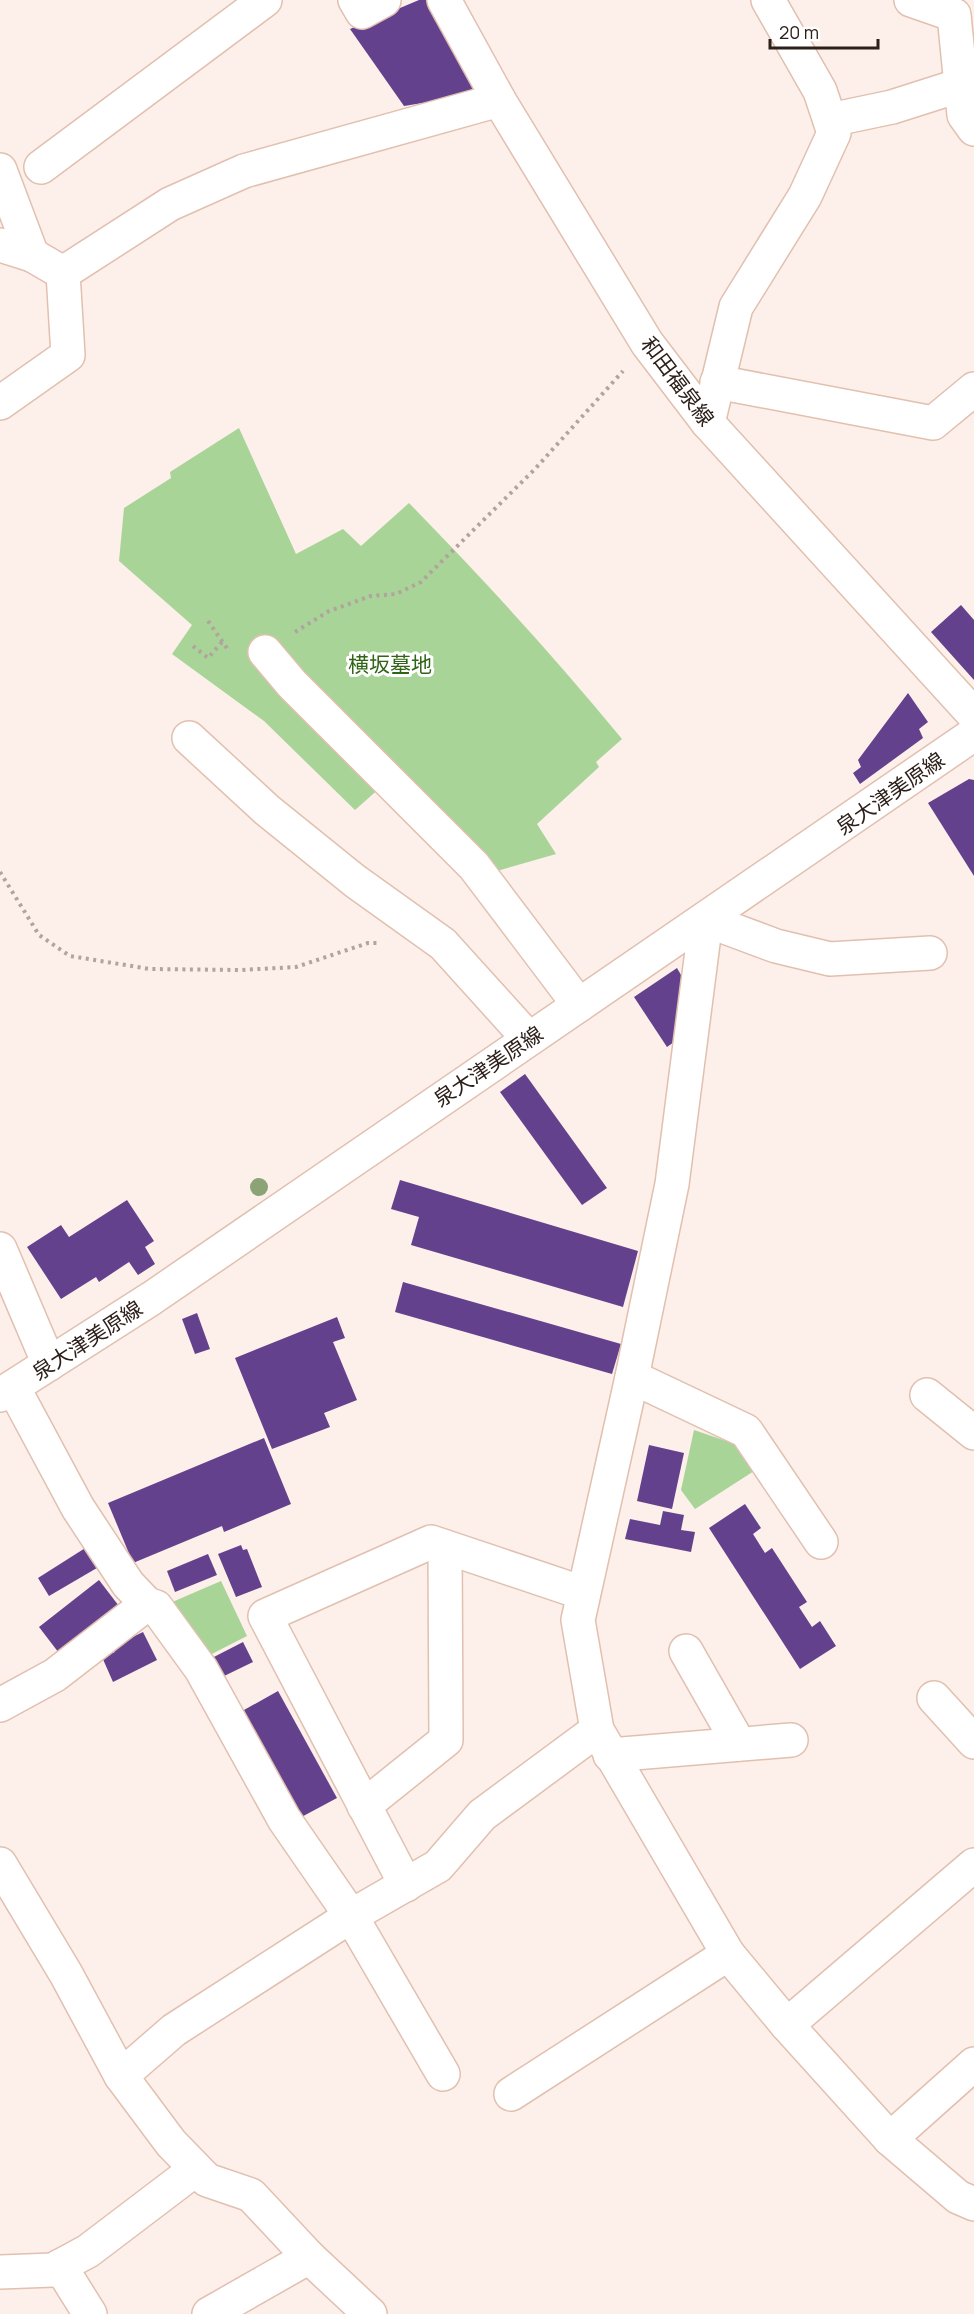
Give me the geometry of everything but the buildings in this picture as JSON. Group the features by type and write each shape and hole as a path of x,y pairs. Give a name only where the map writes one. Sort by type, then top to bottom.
{"street":[{"path":"41,167 265,0"},
{"path":"355,0 362,12 384,0"},
{"path":"708,423 735,307 805,196 834,134 820,91 768,0"},
{"path":"911,0 954,15 967,79 964,115 974,129"},
{"name":"和田福泉線","path":"451,2 499,100 647,343 708,423 974,715"},
{"path":"830,120 892,107 967,79"},
{"path":"63,273 170,204 244,171 499,100"},
{"path":"0,170 32,255"},
{"path":"0,245 32,255 63,273"},
{"path":"0,403 68,355 63,273"},
{"path":"717,382 933,423 974,389"},
{"path":"265,652 292,684 474,866 579,1005"},
{"name":"泉大津美原線","path":"6,1391 152,1298 974,734"},
{"path":"189,738 267,810 355,880 443,944 528,1038"},
{"path":"930,953 830,959 776,946 706,920 672,1184 578,1620 603,1742 728,1954 787,2025 890,2139 958,2197 974,2204"},
{"path":"0,1249 49,1364"},
{"path":"632,1377 746,1431 820,1542"},
{"path":"6,1391 128,1584 147,1604 156,1607 201,1668 284,1819 351,1916 443,2074"},
{"path":"927,1395 974,1433"},
{"path":"406,1885 265,1616 432,1542 583,1593"},
{"path":"364,1806 446,1740 445,1547"},
{"path":"0,1705 55,1675 147,1604"},
{"path":"686,1651 739,1744"},
{"path":"934,1698 974,1742"},
{"path":"121,2076 174,2030 351,1916 438,1866 482,1815 603,1742 739,1744 791,1740"},
{"path":"0,1864 66,1974 121,2076 171,2143 207,2180 251,2195 309,2257 370,2314"},
{"path":"787,2025 974,1865"},
{"path":"512,2094 728,1954"},
{"path":"890,2139 974,2064"},
{"path":"0,2272 52,2270 88,2252 196,2169"},
{"path":"209,2314 309,2257"},
{"path":"60,2266 90,2314"}],"path":[{"path":"265,652 329,611 371,596 396,594 421,582 535,469 647,343"},
{"path":"193,646 208,658 222,642"},
{"path":"0,872 39,935 70,956 150,969 241,970 296,967 368,943 389,943"}],"green space":[{"name":"横坂墓地","path":"239,428 296,554 343,529 361,546 409,503 518,619 622,739 596,762 599,767 537,824 556,854 490,873 483,884 472,892 464,882 468,868 382,786 355,810 264,721 172,654 192,625 119,561 124,508 171,478 170,472"},
{"path":"694,1430 735,1444 754,1471 695,1509 681,1490"},
{"path":"221,1581 247,1636 202,1659 163,1606"}]}
